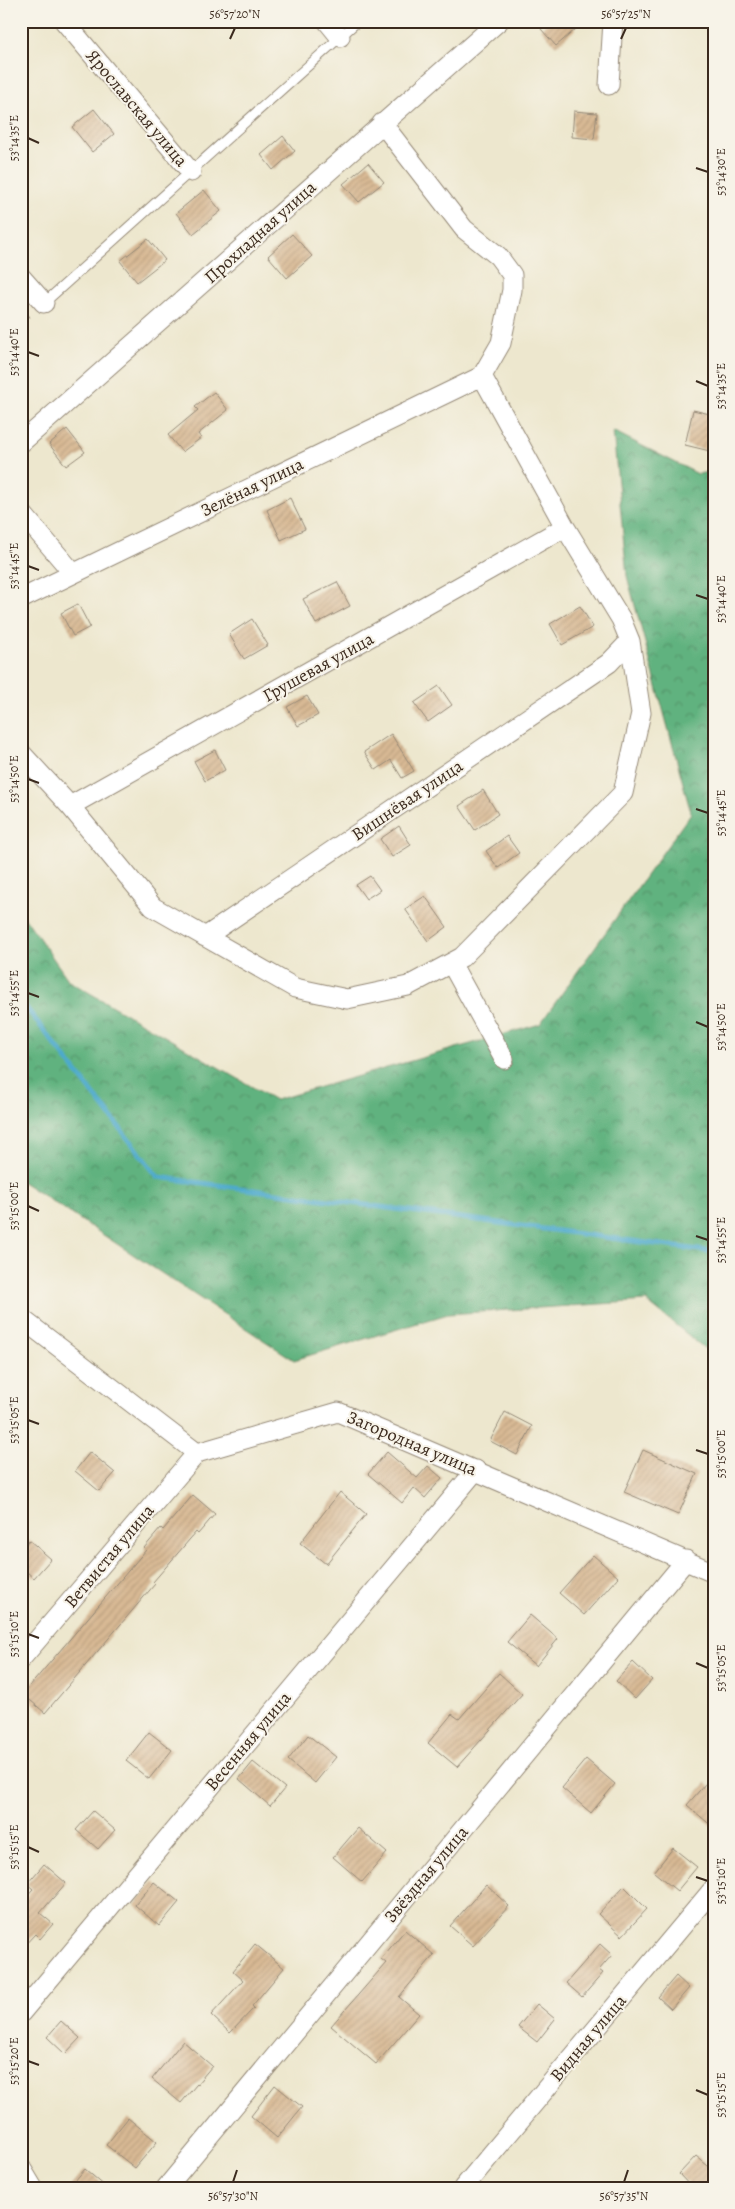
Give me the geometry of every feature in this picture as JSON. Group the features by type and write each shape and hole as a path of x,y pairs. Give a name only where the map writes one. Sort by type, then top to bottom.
{"street":[{"name":"Ярославская улица","path":"64,21 191,172"},
{"path":"327,21 340,37"},
{"name":"Прохладная улица","path":"21,443 499,21"},
{"path":"609,85 614,21"},
{"path":"21,753 70,806 153,907 295,988 347,999 408,986 462,957 623,793 641,713 630,641 621,619 565,528 482,376 501,343 512,290 512,275 498,256 464,229 382,123"},
{"path":"21,277 44,303"},
{"name":"Зелёная улица","path":"21,599 482,376"},
{"path":"21,512 73,573"},
{"name":"Грушевая улица","path":"70,806 565,528"},
{"name":"Вишнёвая улица","path":"205,937 609,663 630,641"},
{"path":"451,963 504,1060"},
{"path":"21,1318 197,1453"},
{"name":"Загородная улица","path":"197,1453 338,1412 714,1573"},
{"name":"Ветвистая улица","path":"21,1660 197,1453"},
{"name":"Весенняя улица","path":"21,2013 476,1470"},
{"name":"Звёздная улица","path":"166,2188 686,1560"},
{"name":"Видная улица","path":"463,2188 714,1888"},
{"path":"21,2168 32,2188"}],"lane":[{"path":"44,303 358,21"}],"green space":[{"path":"613,431 698,474 714,471 714,1356 646,1301 448,1314 294,1360 21,1181 21,912 69,981 275,1100 540,1024 691,813 627,576"}],"building":[{"path":"550,21 569,21 576,29 556,46 541,29"},
{"path":"94,109 114,134 92,152 72,127"},
{"path":"574,111 597,113 594,139 572,137"},
{"path":"283,136 295,151 273,170 261,155"},
{"path":"368,163 384,182 359,202 343,184"},
{"path":"204,190 221,211 193,234 176,213"},
{"path":"292,234 312,256 287,278 268,256"},
{"path":"148,239 165,260 137,282 120,261"},
{"path":"214,392 228,410 198,434 201,438 182,452 168,435 198,410 195,407"},
{"path":"693,410 714,415 714,452 685,445"},
{"path":"67,429 85,452 66,466 49,444"},
{"path":"290,498 305,529 281,540 267,510"},
{"path":"337,582 350,606 316,624 303,599"},
{"path":"78,604 90,627 73,636 61,613"},
{"path":"580,606 593,627 562,645 550,624"},
{"path":"252,619 268,645 244,659 229,634"},
{"path":"439,686 452,705 428,722 414,703"},
{"path":"307,696 318,715 298,726 287,707"},
{"path":"391,734 414,771 402,778 391,760 376,770 364,752"},
{"path":"215,750 225,770 205,781 194,761"},
{"path":"483,790 498,814 475,830 459,806"},
{"path":"399,826 411,845 392,857 380,839"},
{"path":"507,836 519,853 498,868 486,851"},
{"path":"370,876 380,890 366,899 356,885"},
{"path":"425,896 447,927 428,941 405,909"},
{"path":"505,1412 532,1426 517,1455 490,1441"},
{"path":"643,1450 697,1474 678,1515 624,1492"},
{"path":"90,1452 115,1473 99,1491 75,1471"},
{"path":"387,1452 417,1478 428,1466 442,1478 425,1498 414,1488 402,1503 368,1474"},
{"path":"340,1492 366,1514 326,1564 300,1543"},
{"path":"193,1495 215,1514 198,1534 196,1532 153,1582 155,1584 45,1713 23,1694 146,1550 144,1548 161,1528 163,1530"},
{"path":"29,1540 51,1559 34,1578 21,1567 21,1549"},
{"path":"593,1555 618,1577 584,1615 559,1593"},
{"path":"530,1615 558,1639 536,1666 507,1642"},
{"path":"633,1662 652,1680 635,1699 616,1681"},
{"path":"499,1673 522,1694 457,1767 428,1743 452,1714 459,1719"},
{"path":"149,1732 172,1750 149,1779 126,1761"},
{"path":"308,1735 336,1757 315,1783 288,1760"},
{"path":"586,1759 615,1784 591,1813 562,1788"},
{"path":"253,1762 285,1788 270,1806 239,1779"},
{"path":"706,1783 714,1790 714,1828 687,1805"},
{"path":"93,1811 115,1830 98,1849 76,1830"},
{"path":"358,1828 387,1853 362,1882 333,1857"},
{"path":"673,1848 697,1867 677,1891 654,1872"},
{"path":"44,1864 66,1883 40,1913 53,1924 40,1939 35,1934 21,1949 21,1902 33,1889 27,1884"},
{"path":"154,1882 179,1902 159,1926 135,1905"},
{"path":"486,1885 509,1906 473,1946 450,1926"},
{"path":"624,1886 647,1909 622,1936 598,1914"},
{"path":"405,1930 434,1955 399,1997 419,2014 376,2064 331,2026 386,1963 381,1959"},
{"path":"255,1944 284,1968 252,2006 254,2008 230,2033 211,2015 243,1980 233,1971"},
{"path":"600,1944 612,1955 599,1970 603,1973 582,1997 566,1983"},
{"path":"676,1976 689,1988 671,2009 658,1997"},
{"path":"537,2004 555,2019 537,2042 518,2027"},
{"path":"61,2021 80,2038 65,2054 47,2037"},
{"path":"183,2041 212,2066 181,2103 152,2079"},
{"path":"275,2085 302,2107 277,2138 251,2116"},
{"path":"128,2118 157,2142 135,2168 106,2145"},
{"path":"696,2156 714,2171 714,2182 709,2188 692,2188 679,2174"},
{"path":"85,2169 107,2188 69,2188"}],"waterway":[{"path":"21,1001 158,1177 714,1252"}]}
